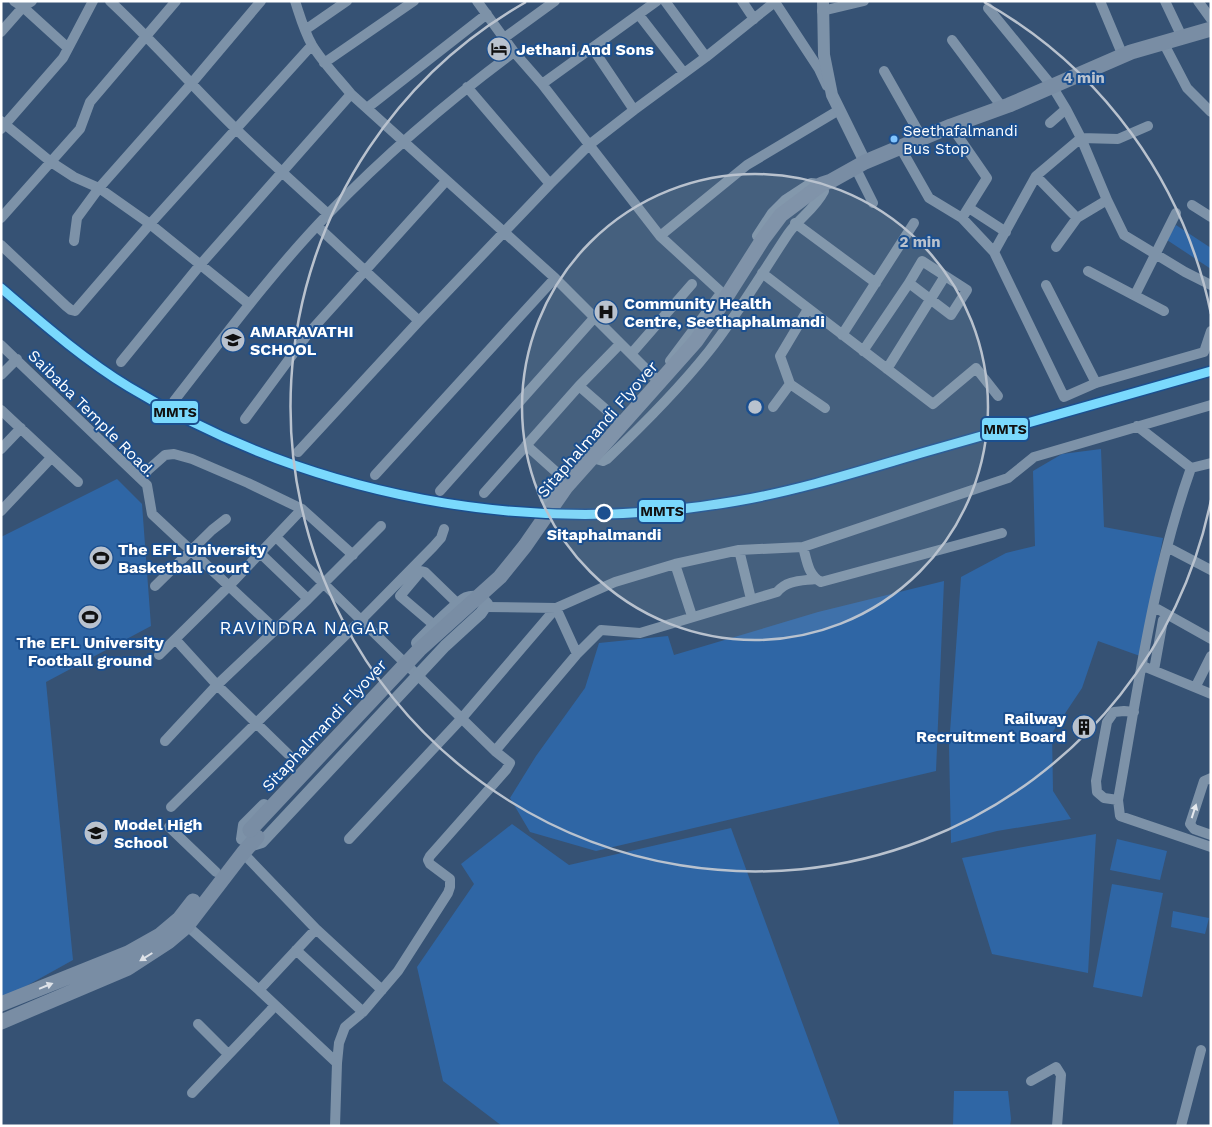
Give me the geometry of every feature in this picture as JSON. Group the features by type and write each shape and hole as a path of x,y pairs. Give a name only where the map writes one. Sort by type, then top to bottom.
{"main road":[{"name":"Sitaphalmandi Flyover","path":"248,841 419,650 502,582 566,487 696,341 724,302 763,239 781,215 860,165 900,147 1002,107 1123,56 1163,42 1210,29"},
{"path":"1,1004 128,953 183,922 216,872 248,841"},
{"path":"1,1022 128,968 168,942 248,841"}],"street":[{"path":"14,1 68,48"},
{"path":"1,32 23,7 32,1"},
{"path":"93,1 63,58 2,125 50,162 74,177 99,188 150,224 249,304"},
{"path":"110,1 147,36 235,129 328,214"},
{"path":"1,218 80,129 90,102 176,1"},
{"path":"74,241 77,218 99,188 261,1"},
{"path":"295,1 312,45 324,63 352,94 555,278 656,379"},
{"path":"305,30 347,1"},
{"path":"324,63 414,1"},
{"path":"477,1 514,52 542,84 660,236 721,292"},
{"path":"504,38 555,1"},
{"path":"665,1 706,57"},
{"path":"742,1 754,19"},
{"path":"832,95 824,55 822,6 864,1"},
{"path":"1100,1 1123,56"},
{"path":"1165,1 1182,37"},
{"path":"1198,1 1210,29"},
{"path":"298,452 419,321 589,145 706,57 775,2 819,69 832,95 873,203"},
{"path":"542,84 639,15 651,3"},
{"path":"988,8 1052,86 1081,138 1124,235 1211,285"},
{"path":"367,108 487,14"},
{"path":"639,15 684,73"},
{"path":"952,40 1002,107"},
{"path":"1163,42 1187,88 1211,112"},
{"path":"1,245 70,310 75,310 312,45"},
{"path":"593,49 634,110"},
{"path":"174,401 249,304 328,214 403,140 467,87 514,52"},
{"path":"884,71 922,138"},
{"path":"467,87 550,184"},
{"path":"121,362 200,265 352,94"},
{"path":"660,236 747,165 838,110"},
{"path":"1050,124 1066,110"},
{"path":"951,126 987,178 962,218"},
{"path":"994,252 1036,176 1081,138 1118,139 1148,126"},
{"path":"900,147 928,198 962,218 994,252 1064,397 1096,384 1204,352 1211,331"},
{"path":"1036,176 1078,218"},
{"path":"245,419 307,335 446,181"},
{"path":"545,499 656,379 721,292 772,213 785,200 811,183 820,190 819,202 795,224 729,324 674,392 635,433 604,461 596,459 589,452"},
{"path":"1056,248 1078,218 1107,200"},
{"path":"1192,205 1211,217"},
{"path":"969,208 1006,232"},
{"path":"1135,295 1176,213"},
{"path":"795,224 876,283"},
{"path":"842,335 914,224"},
{"path":"317,226 419,321"},
{"path":"863,351 922,261 967,290 951,315 910,282"},
{"path":"1088,271 1164,311"},
{"path":"762,273 934,404 976,368 998,396"},
{"path":"887,369 945,276"},
{"path":"375,474 555,278"},
{"path":"630,354 692,284"},
{"path":"1046,285 1096,384"},
{"path":"808,309 780,356 790,384 825,408"},
{"path":"440,491 594,318"},
{"path":"484,493 620,344"},
{"name":"Saibaba Temple Road.","path":"1,345 147,485 152,514 276,630"},
{"path":"1,375 17,360"},
{"path":"773,407 790,384"},
{"path":"580,386 618,420"},
{"path":"248,841 262,842 445,646 486,607 556,608 615,582 675,564 739,550 803,547 1008,478 1034,457 1211,404"},
{"path":"1,410 78,482"},
{"path":"1137,426 1191,468"},
{"path":"1,449 21,428"},
{"path":"526,445 564,479"},
{"path":"142,480 148,470 165,455 174,454 192,459 302,509 353,555"},
{"path":"1,511 51,458"},
{"path":"1191,468 1211,463"},
{"path":"1191,468 1167,547 1118,800 1120,816 1211,846"},
{"path":"159,655 228,587 302,509"},
{"path":"155,586 226,519"},
{"path":"165,741 217,685 308,599 381,526"},
{"path":"170,807 361,620 441,538 444,529"},
{"path":"803,547 810,571 815,579 821,582 1002,533"},
{"path":"276,537 510,766 430,856 428,860 430,864 450,879 450,887 398,971 363,1012 345,1027 339,1043 335,1126"},
{"path":"1167,547 1211,570"},
{"path":"739,550 751,599"},
{"path":"260,553 308,599"},
{"path":"675,564 692,616"},
{"path":"434,625 400,596 421,571 425,572 458,604"},
{"path":"495,751 577,654 601,630 640,633 777,592 788,583 815,579"},
{"path":"382,990 316,929 248,841 244,825 434,625 464,599 472,597 484,600 487,604 486,607"},
{"path":"1154,607 1211,639"},
{"path":"556,608 577,654"},
{"path":"349,838 462,718 556,608"},
{"path":"1154,668 1163,620"},
{"path":"176,640 217,685 288,754"},
{"path":"1196,686 1211,656"},
{"path":"1143,666 1186,676"},
{"path":"1154,668 1211,694"},
{"path":"1118,800 1104,798 1097,792 1096,781 1107,722 1114,712 1134,712"},
{"path":"1211,778 1204,781 1190,824 1194,830 1211,835"},
{"path":"169,826 216,872"},
{"path":"183,922 337,1063"},
{"path":"259,990 316,929"},
{"path":"296,950 363,1012"},
{"path":"192,1093 271,1010 274,1004"},
{"path":"198,1024 228,1054"},
{"path":"1181,1126 1201,1050"},
{"path":"1031,1081 1056,1068 1061,1075 1057,1126"}],"shaded area":[{"path":"1176,225 1211,248 1211,269 1167,240"},
{"path":"1101,449 1104,527 1163,538 1140,656 1098,641 1082,688 1052,733 1053,791 1071,819 997,831 951,843 949,746 961,577 1006,553 1035,546 1033,471 1062,454"},
{"path":"117,479 142,504 151,626 46,682 73,960 1,1000 1,537"},
{"path":"944,581 936,771 596,851 530,832 510,798 536,756 585,688 599,643 668,636 674,655 818,612"},
{"path":"512,824 569,865 731,828 840,1126 502,1126 443,1081 417,967 474,884 461,864"},
{"path":"1096,834 1088,973 992,954 962,858"},
{"path":"1117,839 1167,851 1160,880 1110,870"},
{"path":"1112,884 1163,893 1142,997 1093,987"},
{"path":"1173,911 1209,918 1205,934 1171,927"},
{"path":"954,1091 1008,1091 1010,1126 953,1126"}],"transit line":[{"name":"MMTS","path":"1,288 95,365 129,387 199,425 271,456 346,481 422,499 501,510 579,514 658,511 737,501 832,479 1211,371"}],"place":[{"name":"Jethani And Sons","path":"499,49"},
{"name":"Seethafalmandi Bus Stop","path":"894,139"},
{"name":"Community Health Centre, Seethaphalmandi","path":"606,312"},
{"name":"AMARAVATHI SCHOOL","path":"233,340"},
{"name":"Sitaphalmandi","path":"604,513"},
{"name":"The EFL University Basketball court","path":"101,558"},
{"name":"The EFL University Football ground","path":"90,617"},
{"name":"Railway Recruitment Board","path":"1084,727"},
{"name":"Model High School","path":"96,833"}],"district":[{"name":"RAVINDRA NAGAR","path":"305,628"}]}
